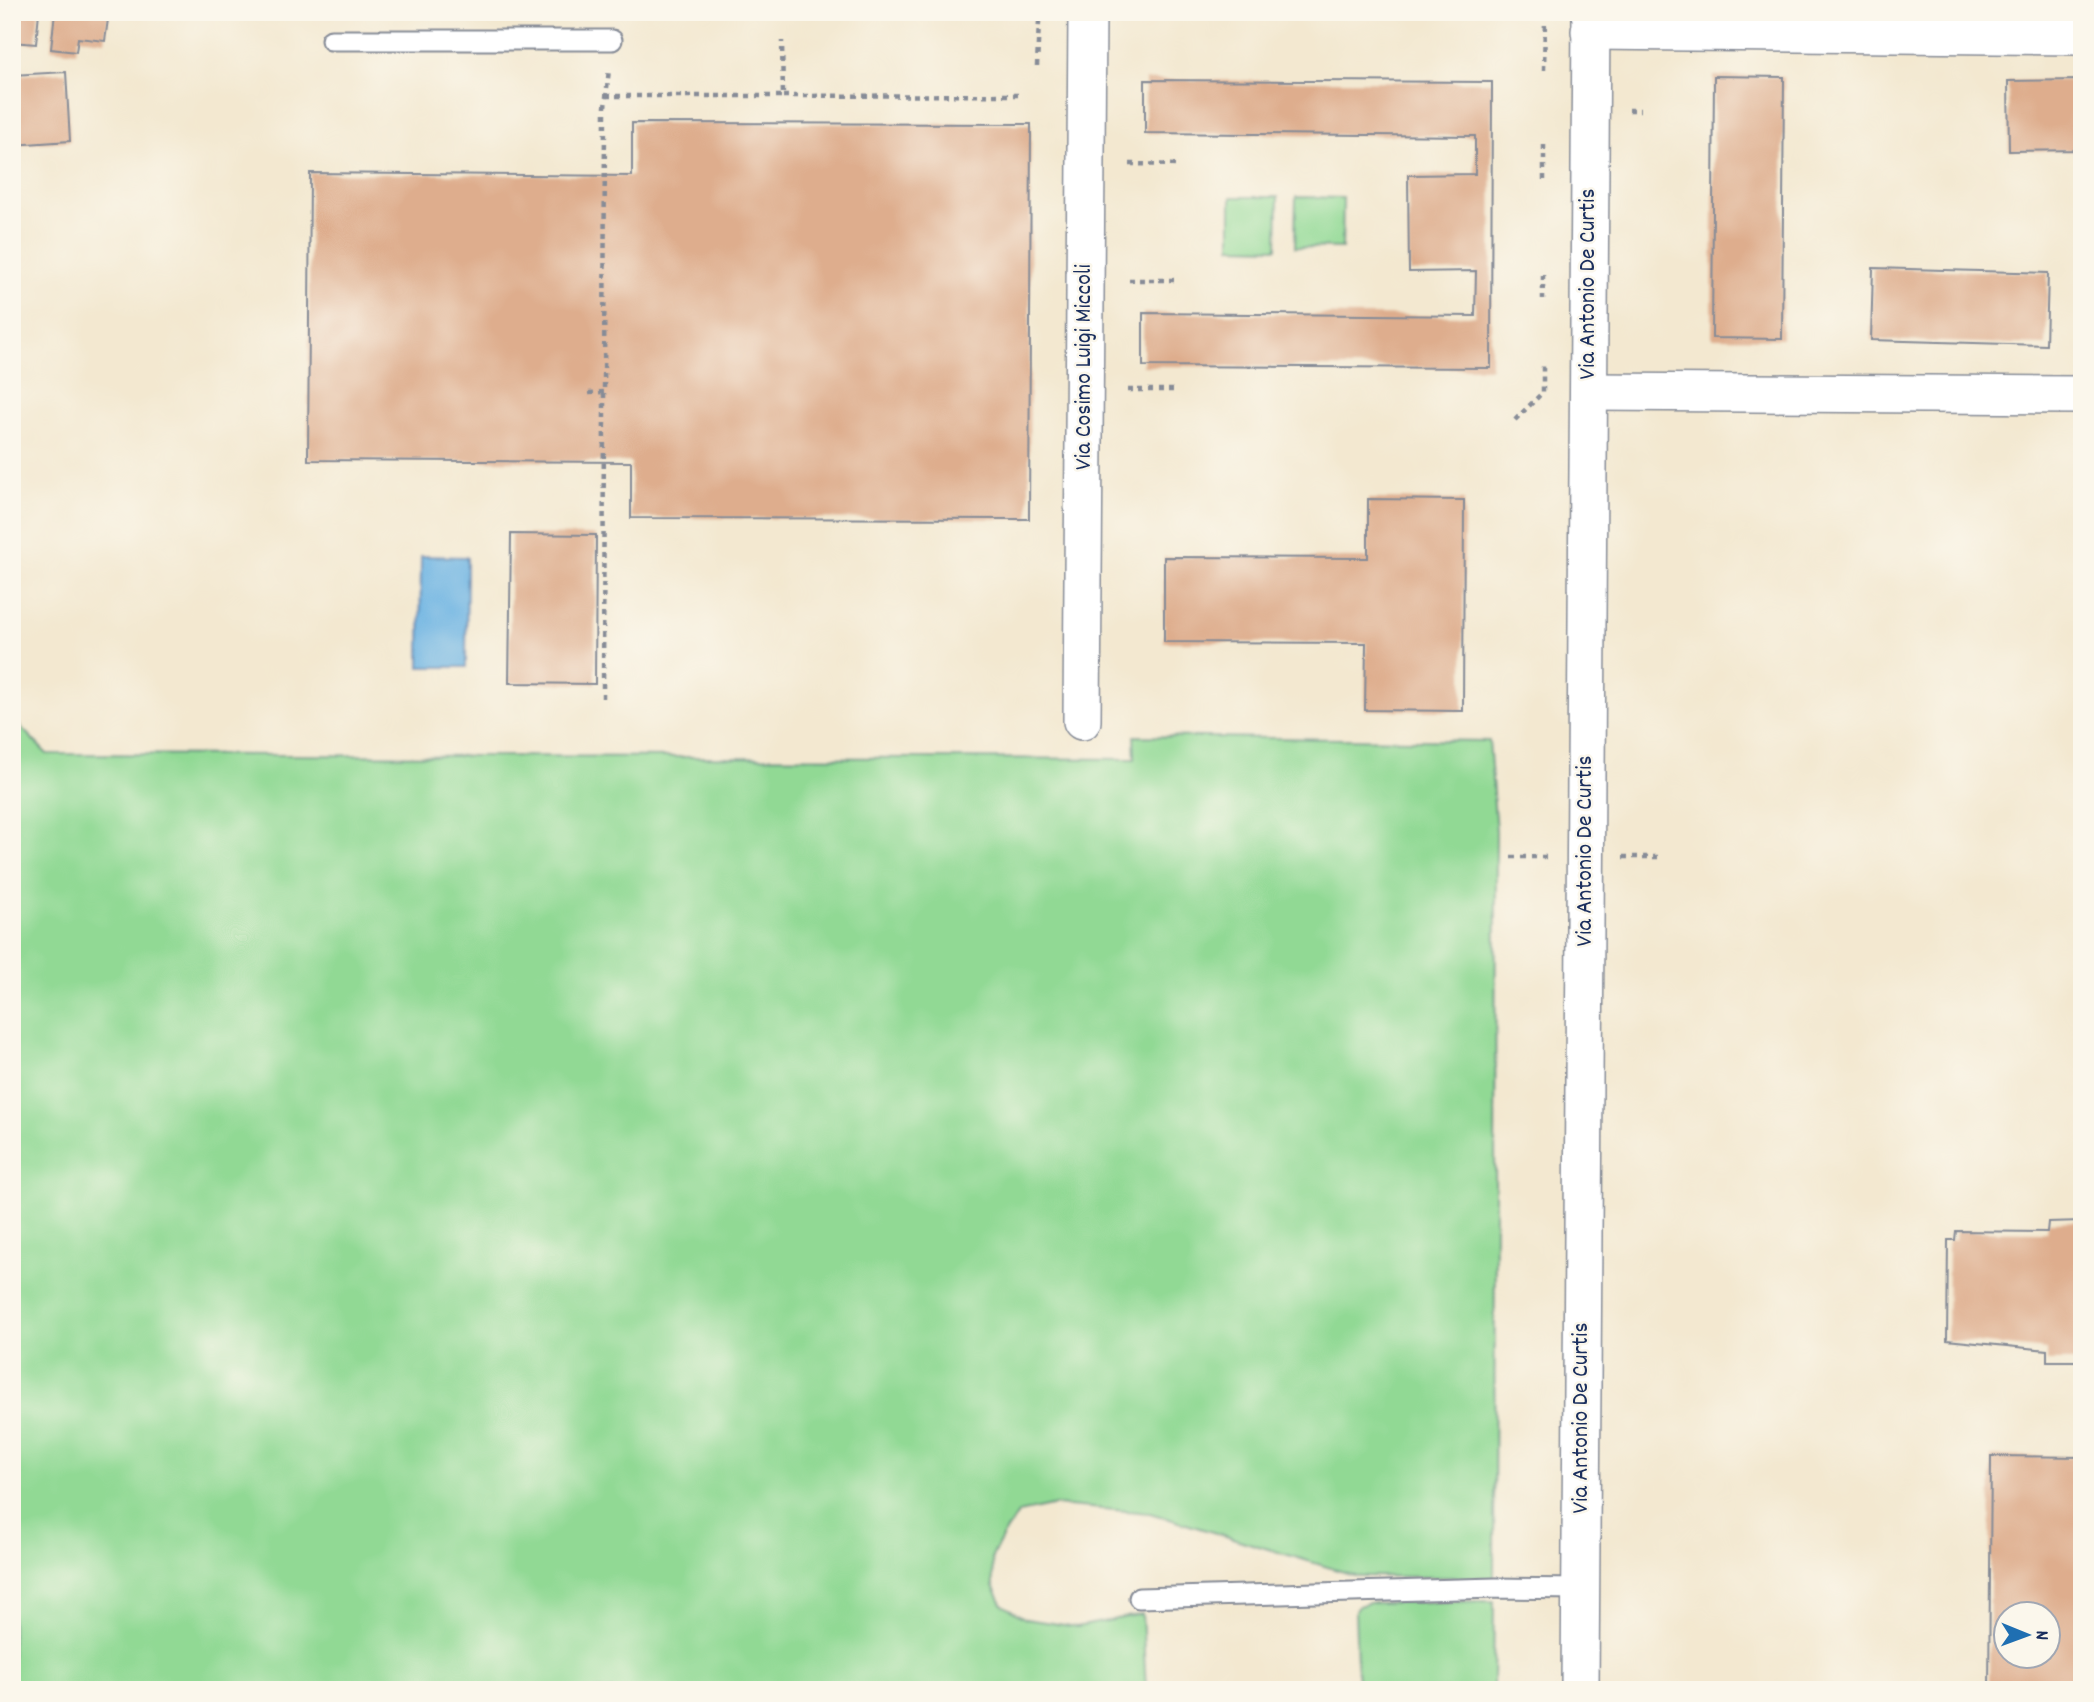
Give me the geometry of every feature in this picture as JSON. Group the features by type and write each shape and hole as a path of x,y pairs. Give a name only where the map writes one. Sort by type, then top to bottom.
{"street":[{"name":"Via Cosimo Luigi Miccoli","path":"1082,721 1087,12"},
{"path":"1590,22 2082,36"},
{"name":"Via Antonio De Curtis","path":"1580,1690 1590,22"},
{"path":"1589,391 2082,395"}],"lane":[{"path":"331,40 612,40"},
{"path":"1139,1598 1246,1604 1496,1588 1581,1589"}],"path":[{"path":"1037,66 1039,21"},
{"path":"1544,69 1545,21"},
{"path":"603,698 604,107 612,40"},
{"path":"782,41 783,96"},
{"path":"606,96 1023,95"},
{"path":"1544,145 1544,181"},
{"path":"1130,164 1179,165"},
{"path":"1543,275 1544,299"},
{"path":"1129,280 1178,280"},
{"path":"1515,420 1542,392 1543,365"},
{"path":"1128,390 1173,390"},
{"path":"589,393 604,392"}],"green space":[{"path":"1231,197 1278,197 1277,248 1231,247"},
{"path":"1296,197 1343,198 1342,248 1295,247"},
{"path":"12,718 47,754 1135,759 1134,736 1489,741 1496,831 1494,1578 1357,1576 1150,1513 1056,1505 1019,1513 992,1557 993,1586 1003,1605 1026,1619 1077,1627 1142,1614 1146,1690 12,1690"},
{"path":"1494,1601 1493,1690 1358,1690 1355,1611 1358,1606 1368,1603"}],"water":[{"path":"421,556 467,557 466,667 420,667"}],"building":[{"path":"12,12 39,12 36,44 12,42"},
{"path":"55,12 109,12 105,41 78,38 76,52 51,49"},
{"path":"66,72 70,141 12,145 12,75"},
{"path":"1714,76 1784,77 1782,339 1712,338"},
{"path":"1145,80 1492,82 1491,368 1143,366 1143,313 1475,316 1476,271 1409,272 1408,175 1475,174 1475,136 1145,133"},
{"path":"2082,80 2082,150 2009,151 2008,81"},
{"path":"632,123 1031,124 1029,519 631,518 631,462 308,460 310,173 632,176"},
{"path":"1873,268 2048,273 2046,345 1871,340"},
{"path":"1368,499 1464,500 1463,711 1365,710 1366,643 1164,642 1164,557 1368,558"},
{"path":"511,534 596,535 595,684 509,683"},
{"path":"2082,1221 2082,1361 2047,1361 2047,1350 1947,1340 1948,1240 1955,1240 1956,1231 2047,1232 2048,1222"},
{"path":"1991,1456 2082,1457 2082,1690 1989,1690"}]}
